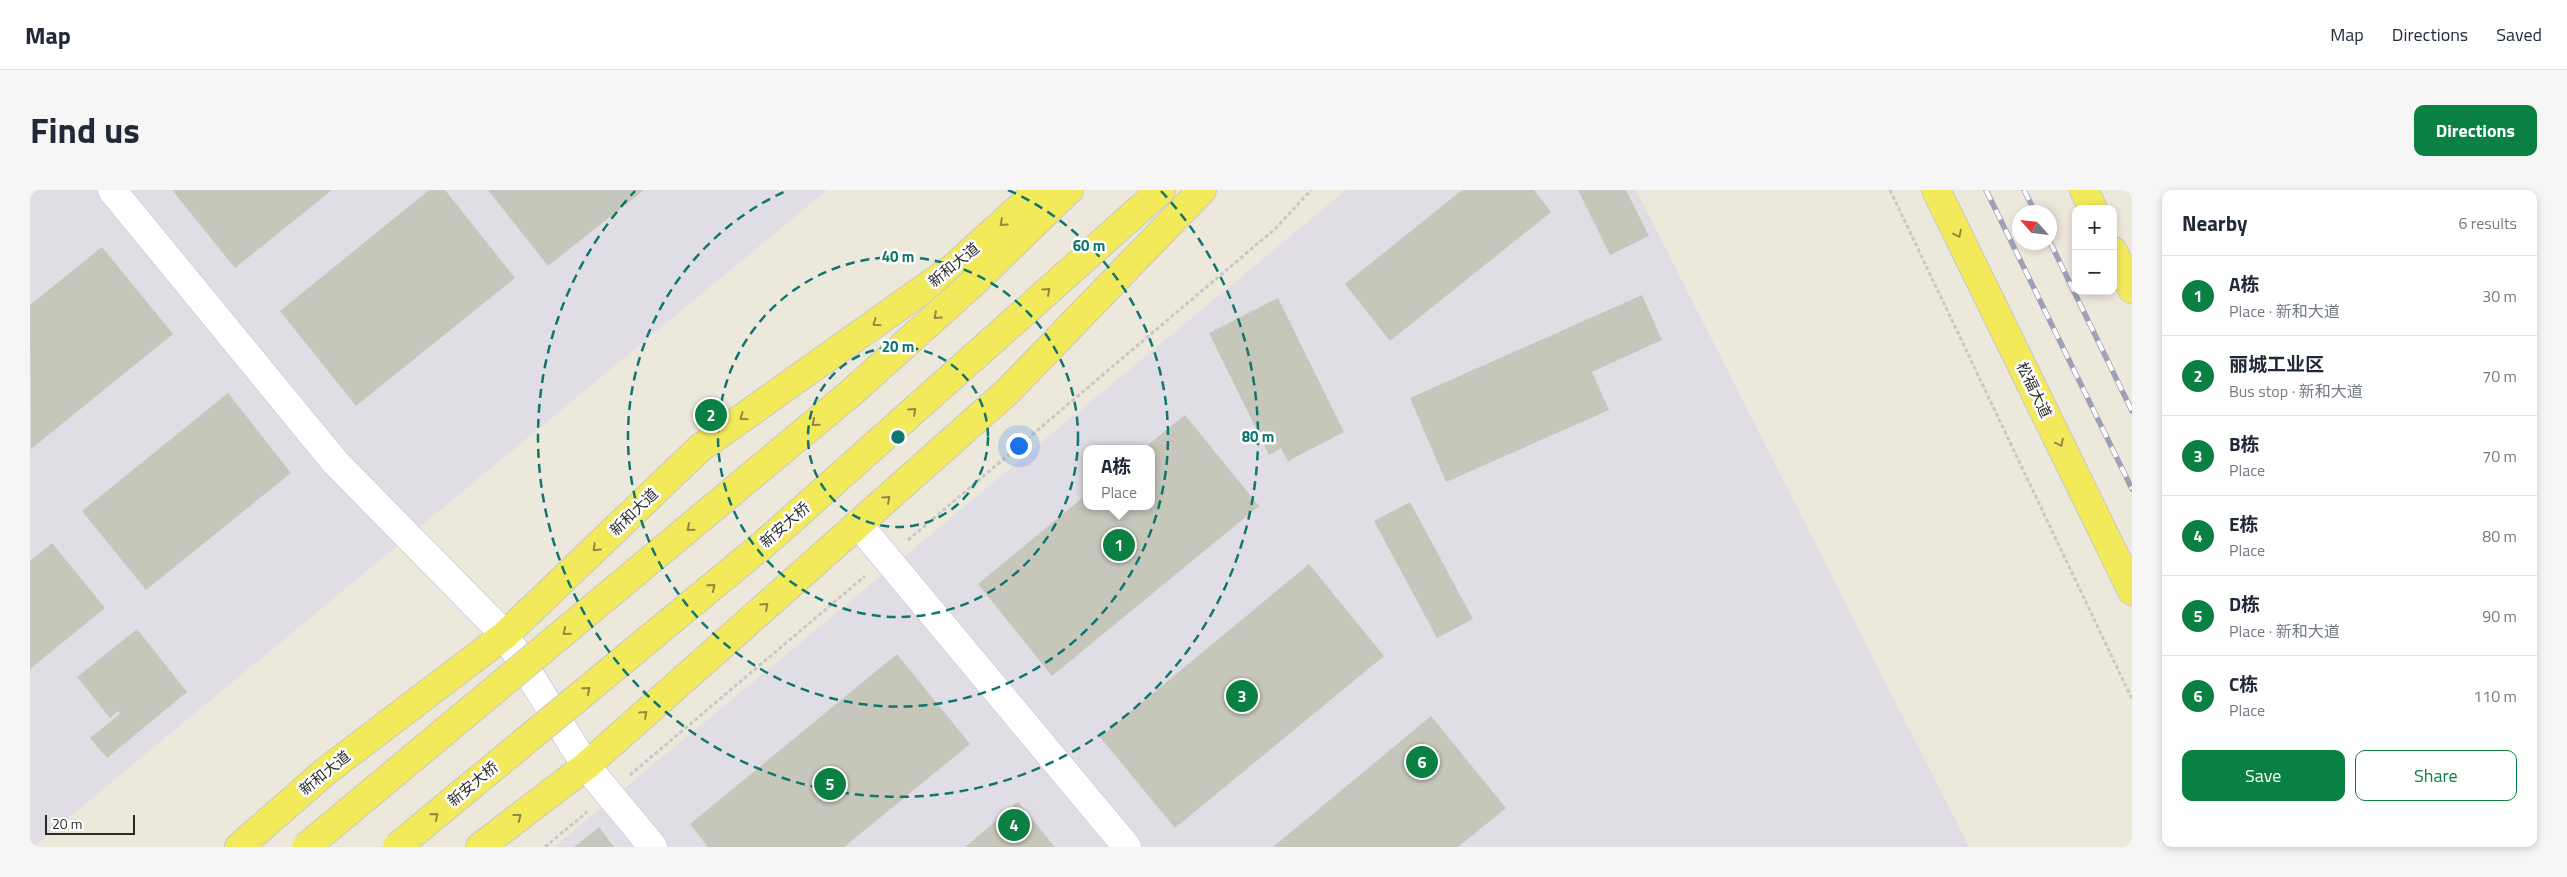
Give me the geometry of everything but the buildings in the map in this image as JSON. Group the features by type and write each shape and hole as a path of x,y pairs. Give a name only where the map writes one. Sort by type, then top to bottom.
{"main road":[{"name":"新和大道","path":"239,847 326,771 505,635 700,448 953,268 1039,190"},
{"path":"306,847 844,398 973,283 1069,190"},
{"name":"新安大桥","path":"397,847 765,543 1161,190"},
{"path":"480,847 586,766 1008,391 1202,190"},
{"name":"松福大道","path":"1936,190 2132,591"},
{"path":"2084,190 2091,205"},
{"path":"2117,258 2132,289"}],"lane":[{"path":"112,190 335,462 505,635 586,766 653,847"},
{"path":"858,524 1127,847"}],"path":[{"path":"545,847 1276,228 1311,190"},
{"path":"1890,190 2132,699"}],"shaded area":[{"path":"30,190 827,190 33,847 30,847"},
{"path":"1346,190 1636,190 1969,847 554,847"}],"railway":[{"path":"1986,190 2132,489"},
{"path":"2024,190 2032,205"},
{"path":"2054,250 2132,411"}],"place":[{"name":"丽城工业区","path":"711,415"},
{"name":"A栋","path":"1119,545"},
{"name":"B栋","path":"1242,696"},
{"name":"C栋","path":"1422,762"},
{"name":"D栋","path":"830,784"},
{"name":"E栋","path":"1014,825"}]}
